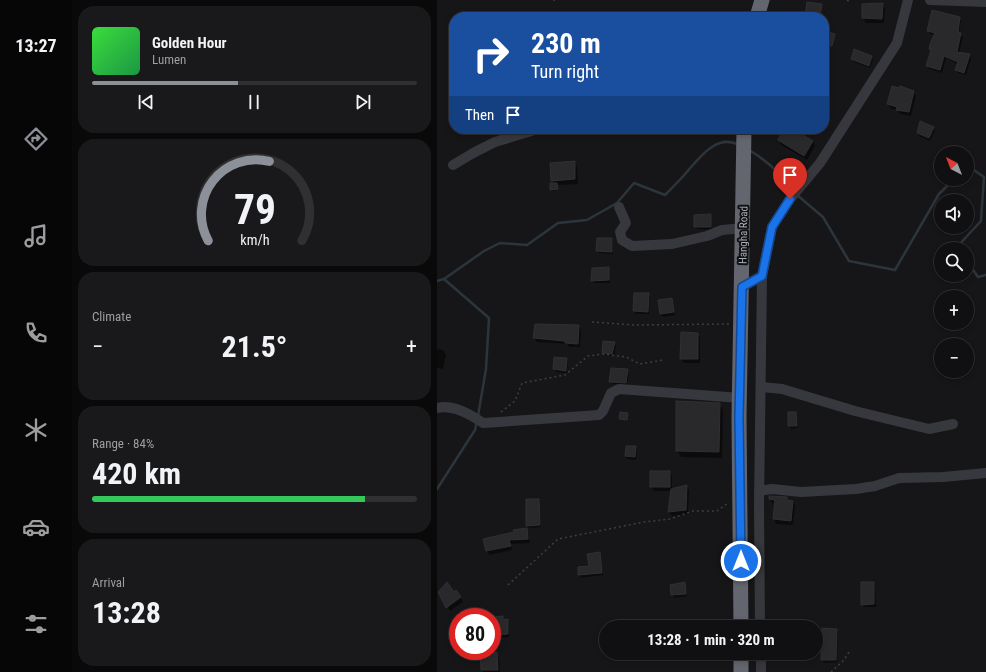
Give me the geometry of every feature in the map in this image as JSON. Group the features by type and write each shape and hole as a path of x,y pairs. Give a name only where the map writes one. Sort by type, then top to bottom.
{"highway":[{"path":"758,12 762,0"},
{"name":"Hangha Road","path":"741,620 741,398 744,134"},
{"path":"741,660 741,672"}],"street":[{"path":"760,620 759,491 762,276 772,227 790,199 820,163 897,43 908,0"},
{"path":"930,0 986,2"},
{"path":"453,165 495,142 521,134"},
{"path":"619,207 626,223 620,232 622,240 632,246 672,244 707,236 722,230 743,228"},
{"path":"742,287 762,276"},
{"path":"761,387 782,389 855,411 929,429 953,424"},
{"path":"437,408 446,406 471,414 483,424 599,415 603,411 611,393 619,389 741,398"},
{"path":"759,491 772,489 801,492 855,489 875,486 899,478 943,477 986,473"},
{"path":"761,660 761,672"}],"path":[{"path":"847,0 851,3"},
{"path":"592,322 635,325 742,324"},
{"path":"500,414 515,401 522,383 565,374 588,356 603,354 626,357 640,364 663,360"},
{"path":"508,586 558,539 644,522 670,519 693,512 717,512 741,493"},
{"path":"831,672 844,660 849,652"}],"building":[{"path":"807,2 822,4 821,12 806,12"},
{"path":"883,3 882,19 862,18 862,4"},
{"path":"932,10 960,17 958,32 961,33 957,52 970,54 964,73 955,70 958,62 944,56 940,70 926,66 931,50 929,49 930,44 935,33 927,31"},
{"path":"829,32 835,34 832,46 829,45"},
{"path":"854,49 872,56 869,66 851,59"},
{"path":"892,86 899,88 900,86 914,91 909,112 896,110 897,107 887,104"},
{"path":"920,121 934,127 929,138 917,133"},
{"path":"781,134 801,134 813,141 804,156 778,140"},
{"path":"575,161 575,179 551,181 550,163"},
{"path":"550,183 557,183 558,189 550,190"},
{"path":"711,214 711,227 694,227 694,215"},
{"path":"597,238 612,238 612,252 596,251"},
{"path":"609,267 609,280 591,281 592,268"},
{"path":"634,293 649,293 648,312 633,311"},
{"path":"672,298 674,312 660,314 658,300"},
{"path":"535,324 579,325 578,344 565,343 565,341 533,338"},
{"path":"681,332 698,333 698,359 680,359"},
{"path":"603,341 615,342 612,354 602,353"},
{"path":"554,357 567,358 566,371 553,369"},
{"path":"611,368 628,369 626,383 609,382"},
{"path":"676,401 720,403 719,452 676,451"},
{"path":"620,412 628,413 627,420 619,419"},
{"path":"788,412 796,412 797,426 788,426"},
{"path":"626,446 636,446 635,457 625,456"},
{"path":"650,471 670,471 670,487 650,487"},
{"path":"687,485 686,510 668,512 671,489"},
{"path":"769,496 787,497 787,500 793,501 791,521 773,519 775,500 769,499"},
{"path":"526,499 539,499 540,525 526,526"},
{"path":"527,528 528,539 509,540 511,546 486,551 483,539 514,532 513,530"},
{"path":"600,552 602,573 578,575 578,567 589,566 587,554"},
{"path":"447,582 454,592 456,590 461,597 446,608 438,592"},
{"path":"685,582 686,594 671,595 670,585"},
{"path":"861,582 874,582 874,604 861,605"},
{"path":"501,616 503,616 503,620 508,619 508,634 501,634"},
{"path":"823,628 837,629 836,660 823,660"},
{"path":"480,660 497,660 498,670 481,670"}],"waterway":[{"path":"437,281 444,279 484,251 500,243 527,245 558,223 587,220 617,203 634,183 665,195 709,149 723,142 731,142 739,145"},
{"path":"749,150 762,158 773,168 794,191"},
{"path":"962,242 981,221 984,177 974,170"},
{"path":"797,195 823,217 849,261 895,270 939,194 947,186"},
{"path":"974,271 978,277 986,275"},
{"path":"444,279 489,318 486,369 478,416"},
{"path":"437,489 475,430 477,421"}],"route":[{"path":"741,561 739,417 741,398 742,287 762,276 772,227 790,199"}]}
